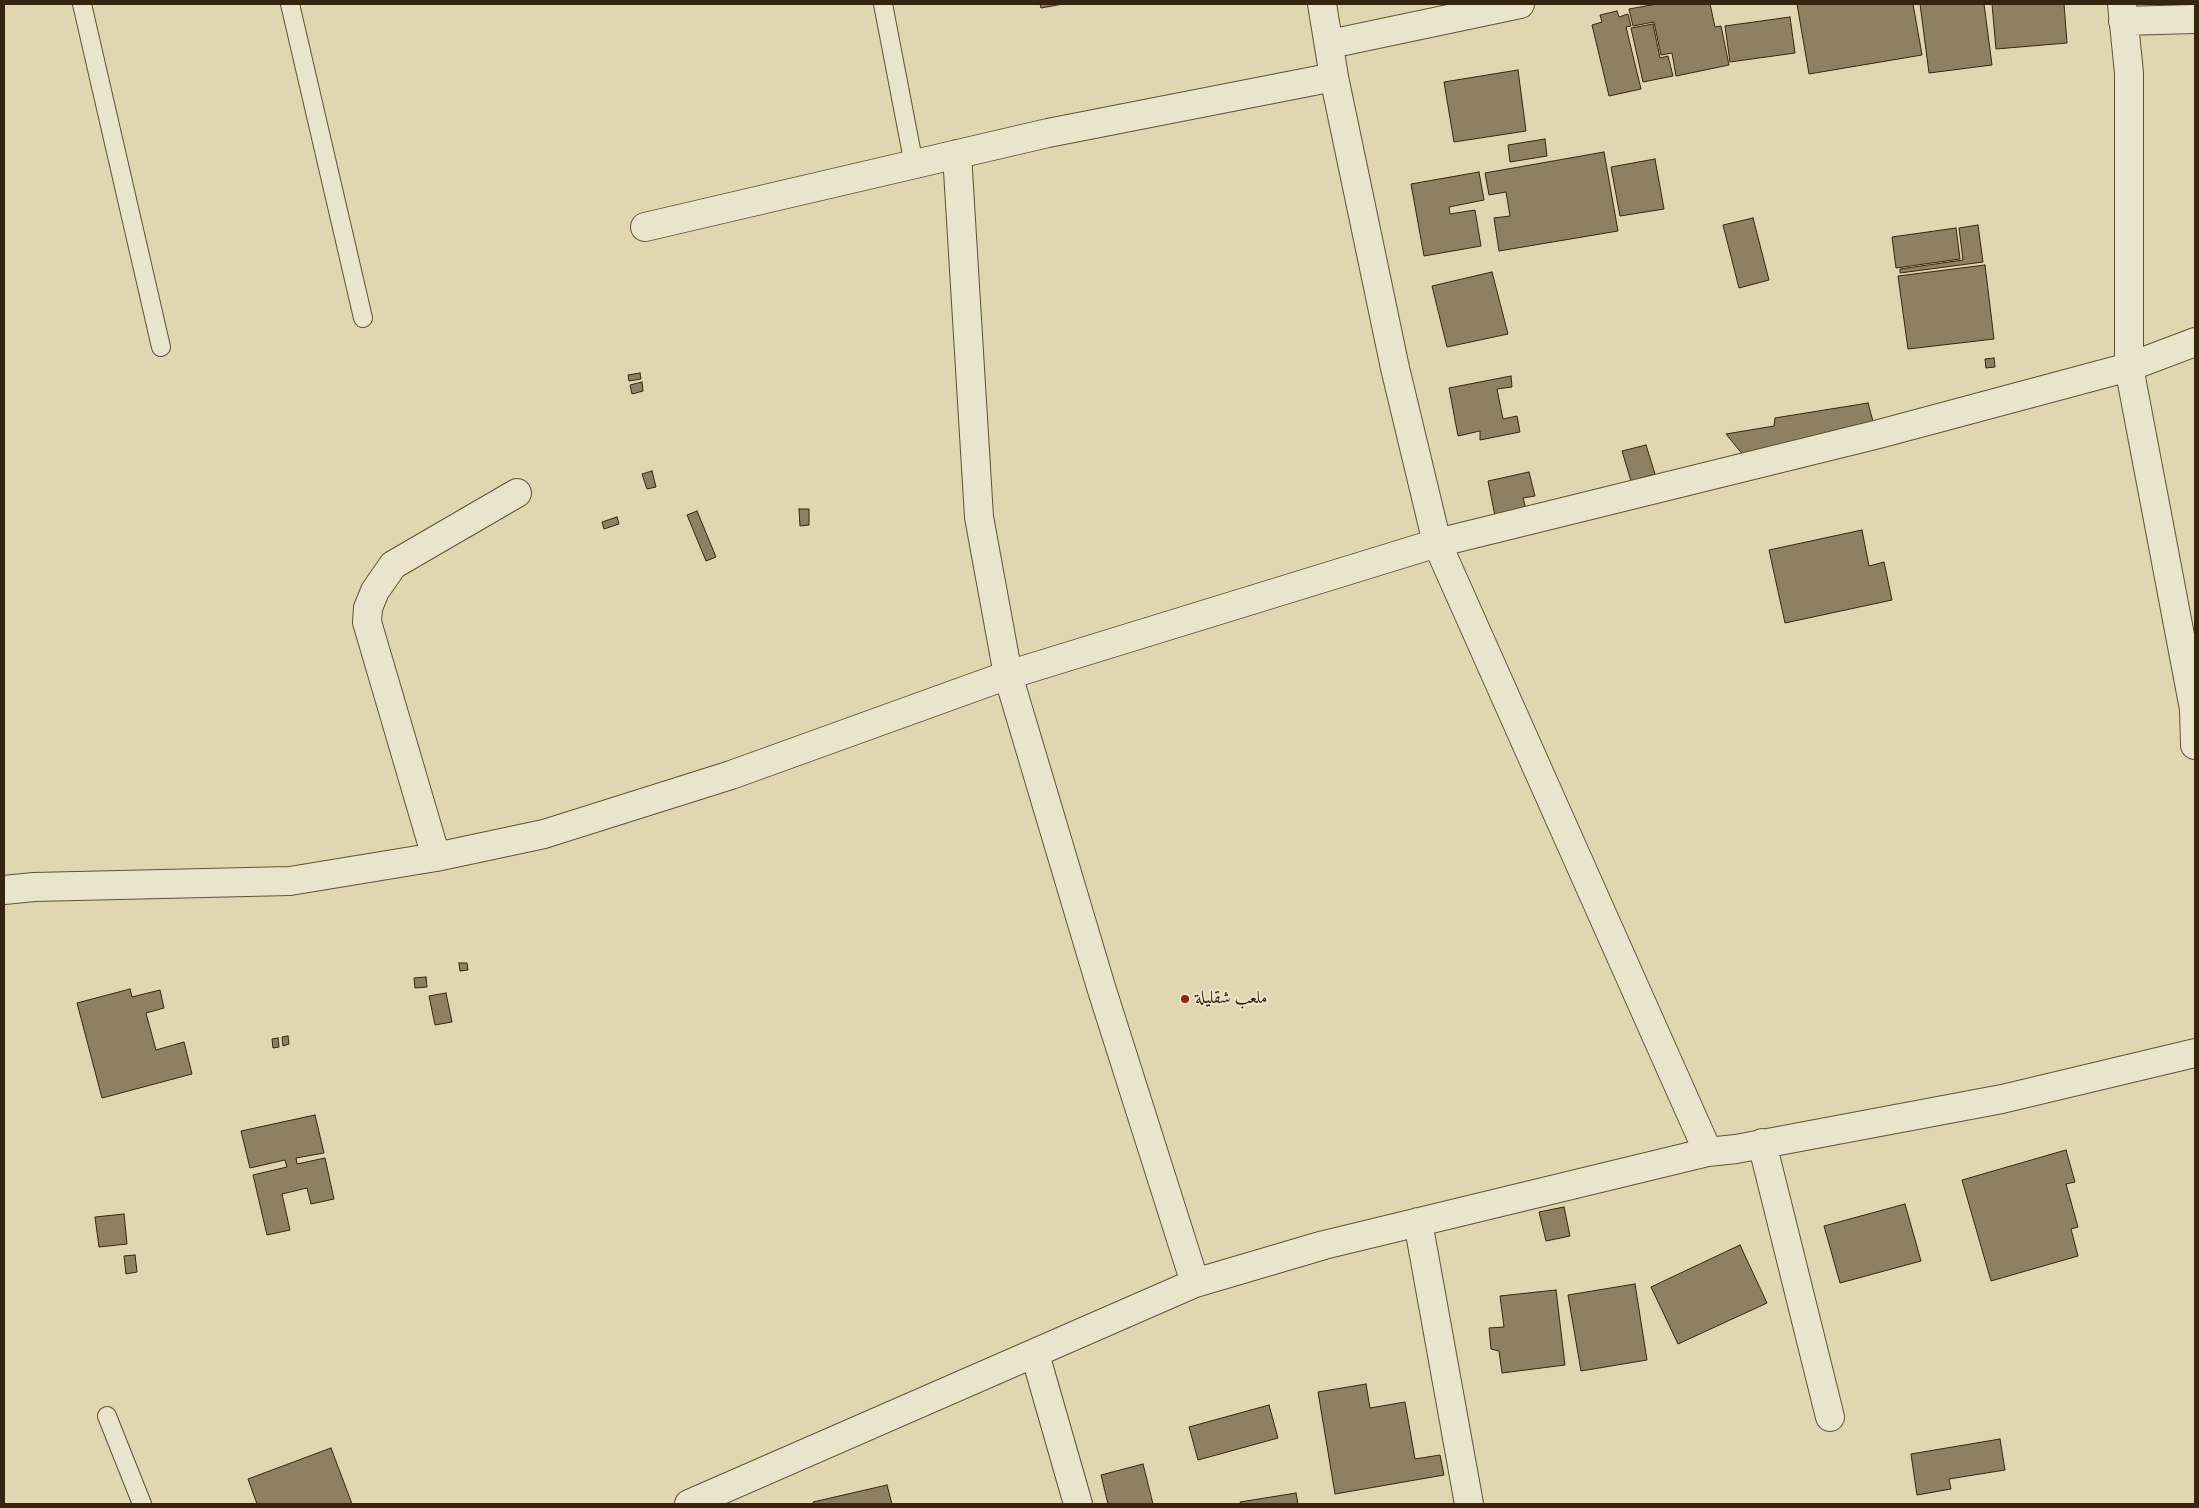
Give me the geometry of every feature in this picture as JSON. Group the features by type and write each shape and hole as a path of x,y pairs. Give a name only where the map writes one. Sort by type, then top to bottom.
{"street":[{"path":"1322,4 1334,77 1393,358 1437,543 1708,1152"},
{"path":"1330,44 1520,4"},
{"path":"2195,20 2122,12 2129,72 2128,367 2194,709 2195,744"},
{"path":"645,227 1048,133 1334,77"},
{"path":"957,154 979,517 1008,675 1102,987 1195,1283"},
{"path":"4,890 34,887 290,881 436,857 544,834 722,778 1008,675 1437,543 1878,434 2128,367 2195,342"},
{"path":"436,857 367,622 368,608 374,592 394,565 517,493"},
{"path":"689,1504 1195,1283 1324,1245 1708,1152 1736,1149 2002,1099 2195,1053"},
{"path":"1762,1143 1830,1418"},
{"path":"1418,1222 1469,1504"},
{"path":"1035,1354 1078,1504"}],"lane":[{"path":"82,4 160,347"},
{"path":"290,4 363,318"},
{"path":"883,4 914,165"},
{"path":"107,1416 142,1504"}],"building":[{"path":"1040,4 1063,4 1041,8"},
{"path":"1657,4 1710,4 1715,27 1721,26 1729,65 1676,76 1672,53 1661,55 1654,22 1633,26 1629,9"},
{"path":"1797,4 1913,4 1922,55 1809,74"},
{"path":"1920,4 1984,4 1992,65 1929,73"},
{"path":"1992,4 2064,4 2067,43 1996,49"},
{"path":"1617,11 1619,17 1628,14 1631,26 1626,27 1641,89 1609,96 1592,25 1602,22 1600,15"},
{"path":"1790,17 1795,53 1730,62 1725,26"},
{"path":"1653,24 1660,58 1668,56 1673,76 1643,82 1631,28"},
{"path":"1518,70 1526,131 1454,142 1444,82"},
{"path":"1545,139 1547,156 1510,162 1508,145"},
{"path":"1604,152 1618,231 1499,251 1494,218 1510,216 1506,192 1489,195 1485,173"},
{"path":"1655,159 1664,209 1620,216 1611,167"},
{"path":"1479,172 1484,200 1449,207 1450,214 1475,210 1481,246 1424,256 1411,184"},
{"path":"1753,218 1769,280 1739,288 1723,225"},
{"path":"1978,225 1983,262 1900,273 1900,269 1963,260 1959,228"},
{"path":"1956,228 1960,259 1896,268 1892,237"},
{"path":"1985,265 1994,339 1908,349 1898,276"},
{"path":"1492,272 1508,334 1447,347 1432,286"},
{"path":"1994,358 1995,367 1986,368 1985,359"},
{"path":"640,373 641,379 629,381 628,375"},
{"path":"1511,376 1512,387 1497,389 1503,419 1517,416 1520,432 1480,440 1480,431 1458,436 1449,388"},
{"path":"642,382 643,391 632,394 630,385"},
{"path":"1868,403 1874,425 1744,456 1726,434 1774,426 1775,418"},
{"path":"1646,445 1655,474 1631,481 1622,451"},
{"path":"652,471 656,487 647,489 642,474"},
{"path":"1529,472 1535,496 1523,498 1526,509 1495,516 1488,481"},
{"path":"799,509 809,509 809,525 800,526"},
{"path":"697,511 716,557 706,561 687,515"},
{"path":"617,517 619,524 604,529 602,522"},
{"path":"1862,530 1869,566 1884,562 1892,600 1785,623 1769,550"},
{"path":"459,963 467,963 468,970 460,971"},
{"path":"426,977 427,987 415,988 414,978"},
{"path":"130,989 132,997 160,990 164,1008 146,1013 156,1050 184,1042 192,1074 102,1098 77,1003"},
{"path":"446,993 452,1022 435,1025 429,996"},
{"path":"288,1036 289,1044 283,1046 282,1037"},
{"path":"278,1038 279,1047 273,1048 272,1039"},
{"path":"315,1115 324,1153 296,1158 297,1164 325,1158 334,1199 311,1204 307,1188 282,1194 290,1230 267,1235 253,1175 287,1167 285,1160 250,1168 241,1131"},
{"path":"2066,1150 2075,1182 2066,1184 2078,1227 2071,1229 2078,1256 1991,1281 1962,1180"},
{"path":"1905,1204 1921,1261 1840,1283 1824,1226"},
{"path":"1564,1207 1570,1236 1546,1241 1539,1212"},
{"path":"124,1214 127,1244 99,1247 95,1217"},
{"path":"1740,1245 1767,1303 1678,1344 1651,1287"},
{"path":"135,1255 137,1272 126,1274 124,1256"},
{"path":"1635,1284 1647,1360 1581,1371 1568,1295"},
{"path":"1556,1290 1565,1365 1502,1373 1499,1351 1491,1349 1489,1328 1504,1327 1500,1296"},
{"path":"1366,1384 1370,1408 1405,1402 1415,1459 1440,1455 1444,1475 1335,1494 1318,1392"},
{"path":"1269,1405 1278,1438 1198,1460 1189,1427"},
{"path":"2000,1439 2005,1470 1949,1479 1951,1489 1917,1495 1911,1454"},
{"path":"331,1448 352,1504 257,1504 248,1479"},
{"path":"1143,1464 1153,1504 1108,1504 1101,1475"},
{"path":"887,1485 892,1504 814,1504 813,1502"},
{"path":"1296,1493 1298,1504 1241,1504 1240,1502"}],"place":[{"name":"ملعب شقليلة","path":"1185,999"}]}
